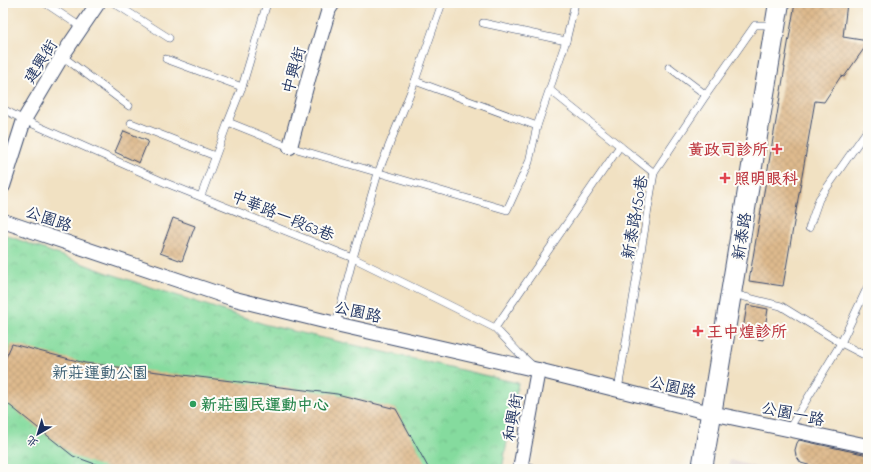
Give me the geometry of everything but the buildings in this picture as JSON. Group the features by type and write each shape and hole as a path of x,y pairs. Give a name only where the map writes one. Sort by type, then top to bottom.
{"main road":[{"name":"新泰路","path":"702,469 779,3"}],"street":[{"name":"建興街","path":"3,186 24,120 62,56 98,3"},
{"name":"中興街","path":"290,147 329,9 333,3"},
{"name":"公園路","path":"3,221 231,298 336,324 538,370 711,413"},
{"name":"和興街","path":"521,466 538,370"},
{"name":"公園一路","path":"711,413 868,446"}],"lane":[{"path":"45,3 81,28"},
{"path":"114,3 169,38"},
{"path":"201,196 242,87 267,3"},
{"path":"336,324 353,258 378,173 415,81 442,3"},
{"path":"228,122 290,147 507,210 529,162 537,126 566,41 576,3"},
{"path":"483,22 566,41"},
{"name":"新泰路150巷","path":"618,390 654,173 755,25 776,25"},
{"path":"62,56 129,106"},
{"path":"166,59 242,87"},
{"path":"669,67 706,95"},
{"path":"415,81 537,126"},
{"path":"550,90 654,173"},
{"name":"中華路一段63巷","path":"3,109 24,120 166,183 353,258 495,328 538,370"},
{"path":"131,123 216,156"},
{"path":"808,228 819,199 868,129"},
{"path":"495,328 620,146"},
{"path":"789,429 841,343 868,286"},
{"path":"731,293 781,306 841,343 868,357"},
{"path":"521,466 536,469"}],"shaded area":[{"path":"730,460 763,469 728,469"}],"green space":[{"name":"新莊運動公園","path":"3,234 105,272 267,325 518,383 502,469 3,469"}],"place":[{"name":"黃政司診所","path":"777,149"},
{"name":"照明眼科","path":"725,178"},
{"name":"王中煌診所","path":"698,331"},
{"name":"新莊國民運動中心","path":"193,404"}]}
